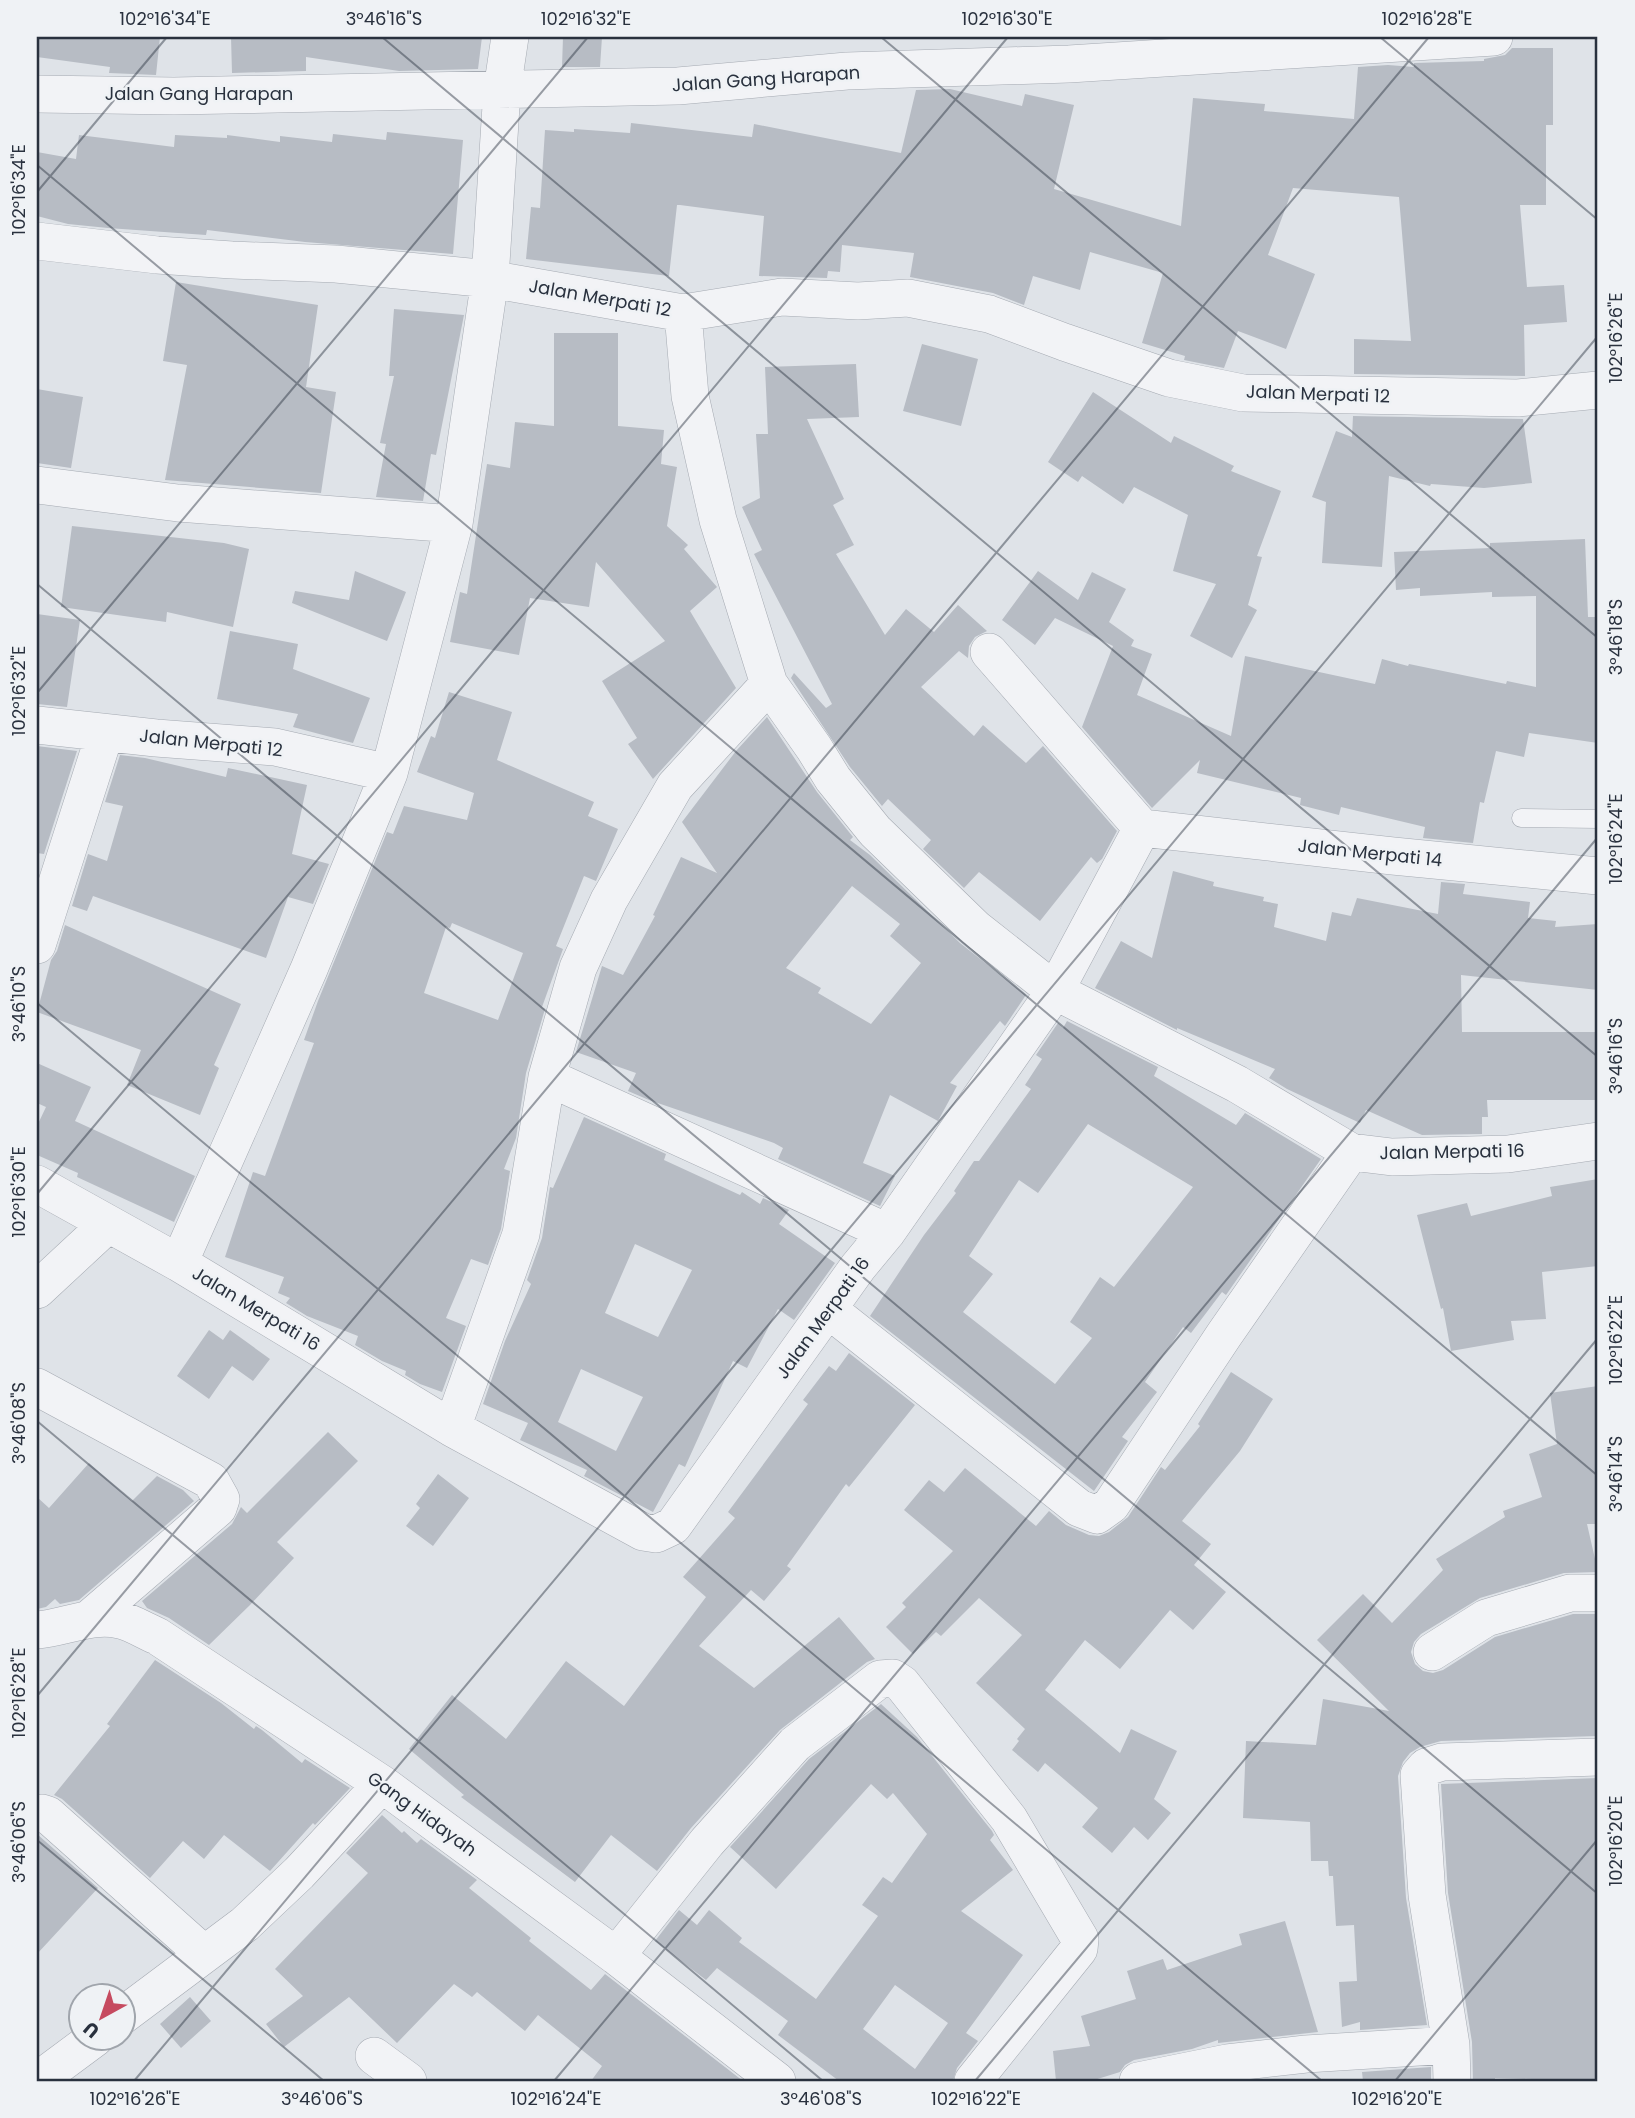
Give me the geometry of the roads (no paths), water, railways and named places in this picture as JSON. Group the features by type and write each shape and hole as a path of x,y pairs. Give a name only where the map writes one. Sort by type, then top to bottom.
{"street":[{"path":"179,1263 309,969 390,773 454,524 490,279 502,90 510,37"},
{"name":"Jalan Gang Harapan","path":"37,94 174,96 678,86 846,71 1069,64 1494,37"},
{"name":"Jalan Merpati 12","path":"37,241 157,255 336,264 490,279 683,313 782,297 858,301 908,298 989,314 1168,378 1244,393 1518,398 1598,390"},
{"path":"683,313 690,396 718,520 769,684 814,747 833,779 875,831 975,928 1055,991 1142,828 989,652"},
{"path":"37,485 178,503 454,524"},
{"path":"452,1428 521,1234 547,1077 578,968 609,900 675,786 769,684"},
{"name":"Jalan Merpati 12","path":"37,725 275,747 390,773"},
{"path":"37,945 105,733"},
{"name":"Jalan Merpati 14","path":"1142,828 1598,876"},
{"name":"Jalan Merpati 16","path":"37,1184 179,1263 452,1428 642,1532 656,1534 673,1526 858,1267 887,1232 1055,991 1237,1084 1352,1152 1392,1157 1508,1154 1598,1141"},
{"path":"547,1077 887,1232"},
{"path":"829,1310 1079,1508 1097,1515 1111,1505 1224,1335 1352,1152"},
{"path":"37,1290 108,1224"},
{"path":"37,1387 211,1481 220,1499 218,1508 89,1619"},
{"path":"1432,1652 1486,1618 1570,1593 1598,1593"},
{"name":"Gang Hidayah","path":"37,1630 56,1629 89,1619 120,1620 157,1636 382,1784 617,1956 778,2081"},
{"path":"617,1956 707,1842 795,1744 880,1679 893,1678 902,1684 1009,1819 1080,1939 1079,1949 973,2081"},
{"path":"1452,2081 1451,2045 1427,1895 1419,1776 1426,1767 1442,1762 1598,1757"},
{"path":"136,2005 245,1924 299,1872 382,1784"},
{"path":"37,1814 48,1815 204,1954"},
{"path":"1138,2081 1227,2063 1306,2054 1451,2045"},
{"path":"37,2081 75,2052"},
{"path":"374,2056 408,2081"}],"lane":[{"path":"1521,818 1598,819"}]}
